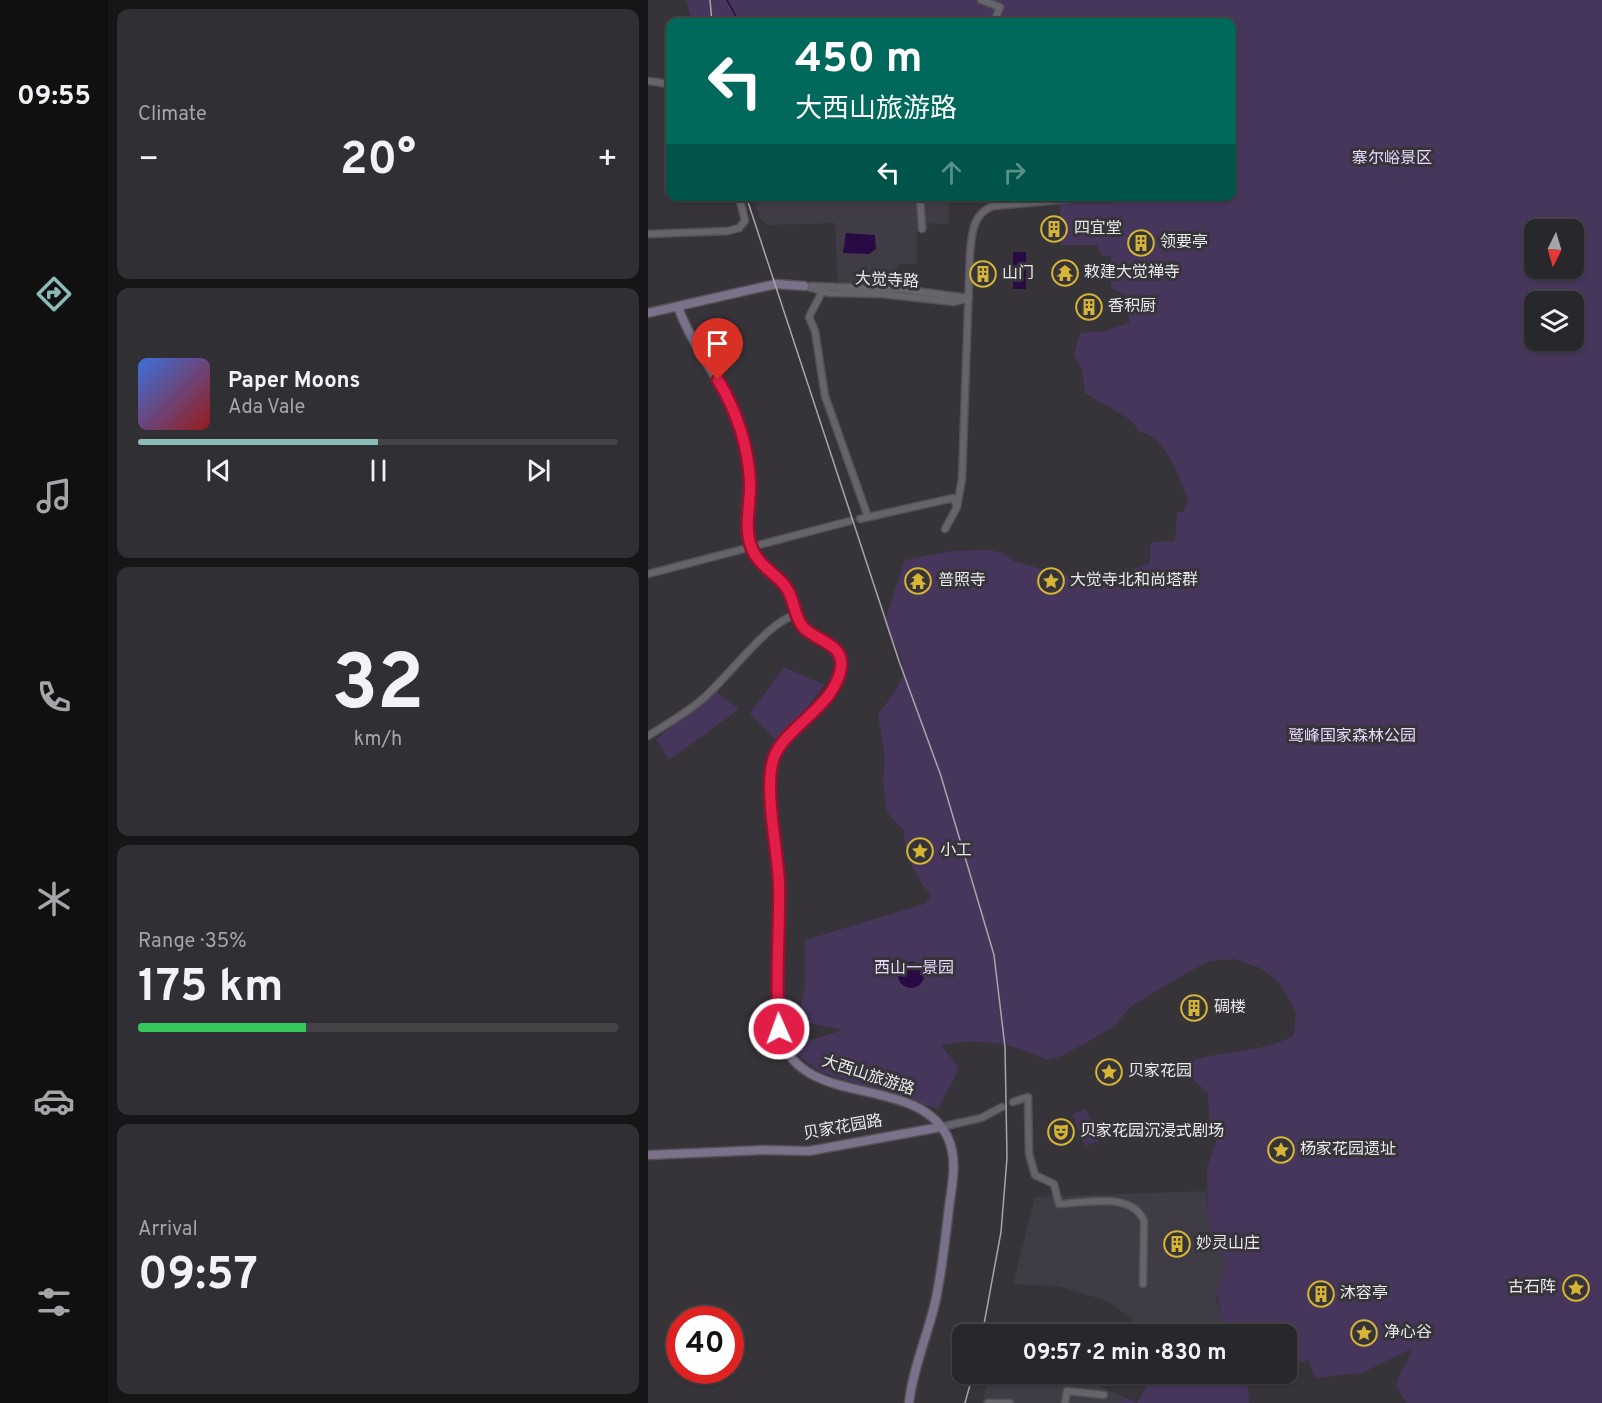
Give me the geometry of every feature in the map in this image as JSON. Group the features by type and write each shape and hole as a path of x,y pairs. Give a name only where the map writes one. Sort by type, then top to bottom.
{"street":[{"path":"981,0 1000,7 996,18"},
{"path":"648,81 666,83"},
{"path":"648,234 728,231 739,228 745,221 740,201"},
{"path":"920,201 922,229"},
{"path":"945,529 957,507 962,479 971,232 976,218 985,209 1058,201"},
{"name":"大觉寺路","path":"648,314 776,284 899,289 955,294 969,298"},
{"name":"大觉寺路","path":"804,286 822,292 902,295 954,302 969,298"},
{"path":"822,292 809,317 815,331 825,396 868,517"},
{"path":"678,307 739,422 748,462 747,531 751,548"},
{"path":"860,519 953,498 957,507"},
{"path":"648,574 850,521"},
{"name":"大西山旅游路","path":"751,548 761,563 785,586 796,615 806,630 836,649 841,666 838,676 822,702 783,743 772,766 779,883 780,1034 792,1058 811,1073 917,1107 941,1126 953,1156 953,1178 941,1272 934,1305 914,1371 909,1403"},
{"path":"648,736 699,702 761,640 789,616 796,615"},
{"path":"1013,1102 1028,1097 1031,1164 1039,1178 1054,1184 1059,1204 1122,1203 1139,1212 1143,1221 1143,1284"},
{"name":"贝家花园路","path":"648,1155 765,1150 809,1151 981,1118 1002,1107"},
{"path":"1065,1403 1067,1391 1104,1395"},
{"path":"988,1403 1010,1403"}],"shaded area":[{"path":"755,201 949,201 949,224 930,223 927,229 917,229 917,264 898,264 895,285 838,283 835,223 767,225 760,218"},
{"path":"846,233 875,235 876,249 869,254 843,253"},
{"path":"1013,252 1026,252 1026,289 1013,289"},
{"path":"911,962 921,965 924,975 921,985 911,988 901,985 898,975 901,965"},
{"path":"1206,1191 1211,1242 1225,1259 1224,1278 1216,1298 1222,1317 1220,1324 1138,1324 1108,1301 1058,1286 1013,1284 1035,1197"},
{"path":"987,1384 1093,1384 1122,1396 1122,1403 982,1403"}],"green space":[{"name":"鹫峰国家森林公园","path":"686,0 1602,0 1602,1403 1407,1403 1397,1386 1397,1381 1411,1349 1362,1373 1315,1378 1309,1360 1297,1362 1297,1324 1220,1324 1222,1317 1216,1289 1224,1278 1225,1259 1211,1243 1208,1219 1207,1169 1216,1142 1216,1132 1209,1118 1208,1093 1189,1076 1192,1061 1269,1045 1294,1035 1296,1012 1279,982 1260,968 1235,959 1208,961 1131,1006 1114,1026 1062,1056 1047,1060 1021,1049 996,1043 969,1042 941,1045 959,1068 938,1109 820,1072 796,1053 793,1046 843,1030 798,1021 805,987 805,940 924,904 932,896 912,866 906,849 904,831 887,812 883,782 885,759 878,714 897,689 903,670 898,651 884,623 905,560 953,551 987,550 1000,552 1016,562 1064,575 1110,578 1150,563 1150,546 1154,542 1175,541 1177,512 1183,512 1188,501 1171,460 1158,442 1140,432 1131,420 1085,393 1082,370 1074,355 1080,333 1105,331 1129,323 1128,297 1111,288 1111,256 1102,256 1097,245 1061,245 1060,204 1107,204 1108,201 1236,201 1236,18 691,18"},
{"path":"784,667 824,685 803,713 776,740 750,713"},
{"path":"714,690 739,709 669,760 656,739 707,699"},
{"path":"1086,1109 1099,1141 1085,1146 1072,1114"},
{"path":"1148,1384 1248,1384 1249,1403 1137,1403"},
{"path":"1122,1396 1137,1403 1122,1403"}],"waterway":[{"path":"727,0 737,18"}],"railway":[{"path":"710,0 712,18"},
{"path":"748,201 899,661 941,776 994,955 1005,1047 1007,1158 1001,1232 984,1324"},
{"path":"965,1403 970,1384"}],"place":[{"name":"四宜堂","path":"1054,229"},
{"name":"领要亭","path":"1141,243"},
{"name":"敕建大觉禅寺","path":"1065,273"},
{"name":"山门","path":"983,274"},
{"name":"香积厨","path":"1089,307"},
{"name":"普照寺","path":"918,581"},
{"name":"大觉寺北和尚塔群","path":"1051,581"},
{"name":"小工","path":"920,851"},
{"name":"碉楼","path":"1194,1008"},
{"name":"贝家花园","path":"1109,1072"},
{"name":"贝家花园沉浸式剧场","path":"1061,1132"},
{"name":"杨家花园遗址","path":"1281,1150"},
{"name":"妙灵山庄","path":"1177,1244"},
{"name":"古石阵","path":"1576,1288"},
{"name":"沐容亭","path":"1321,1294"},
{"name":"净心谷","path":"1364,1333"}],"route":[{"path":"718,380 739,422 747,450 750,486 747,531 751,548 756,558 785,586 792,597 797,618 803,627 834,647 841,661 840,673 813,715 783,743 776,754 770,776 779,883 779,1029"}],"park label":[{"name":"寨尔峪景区","path":"1392,159"},
{"name":"西山一景园","path":"914,969"}]}
